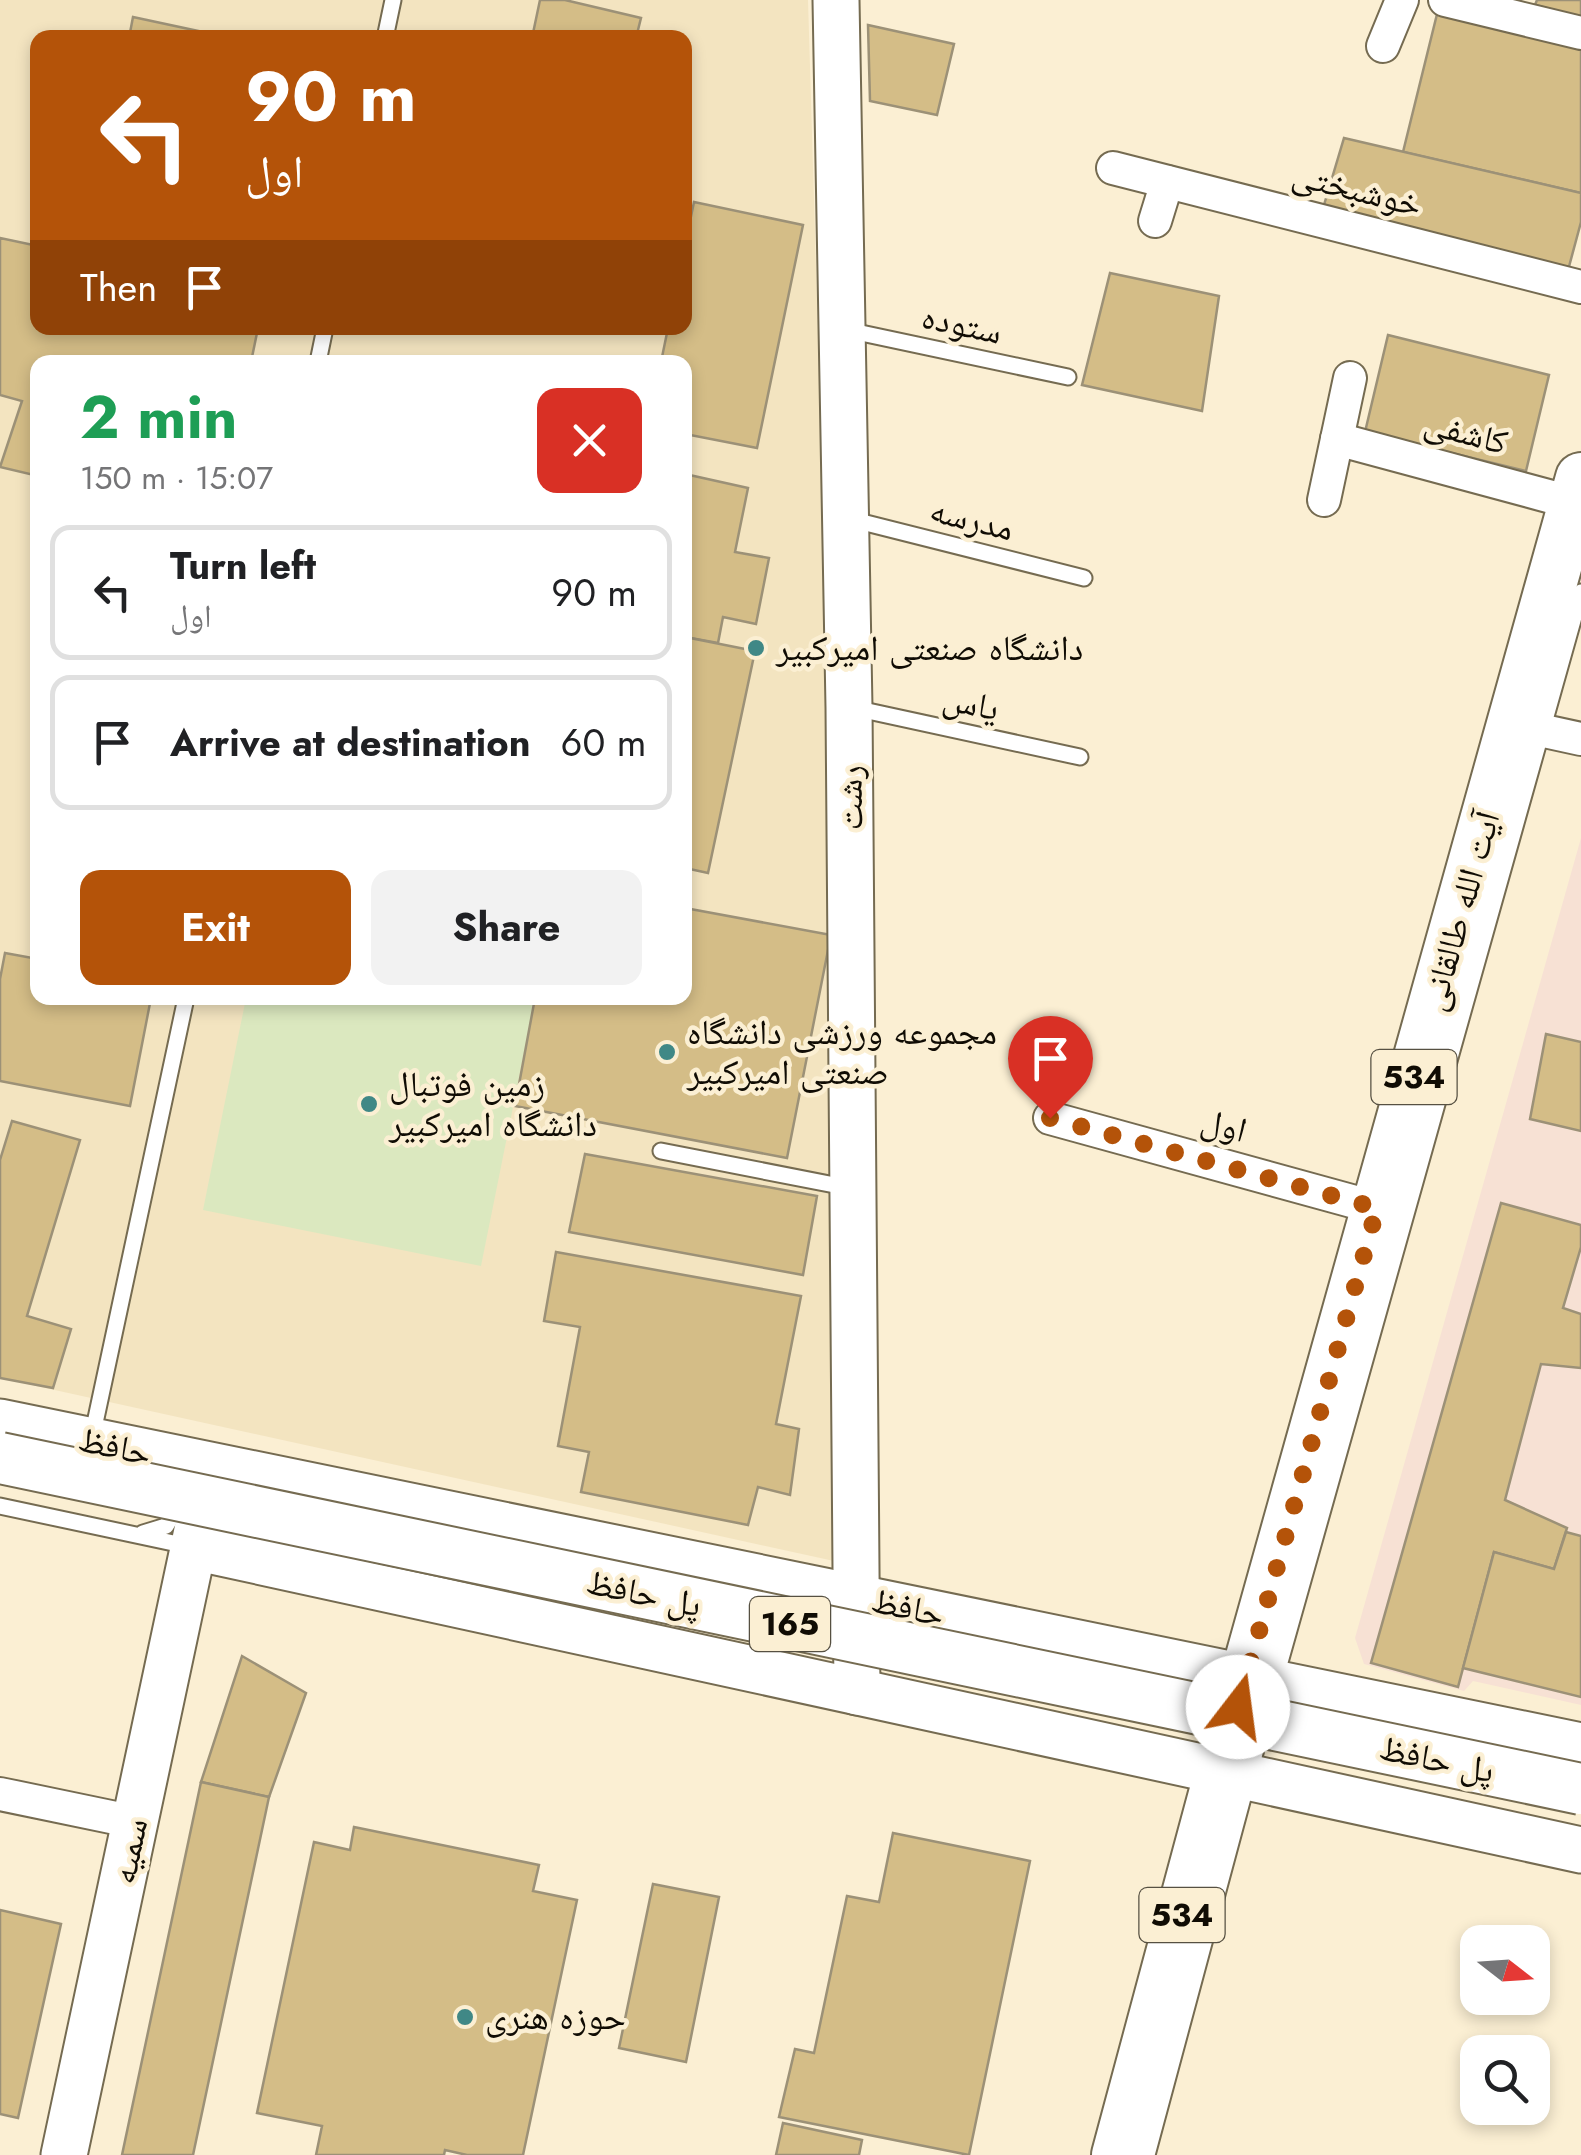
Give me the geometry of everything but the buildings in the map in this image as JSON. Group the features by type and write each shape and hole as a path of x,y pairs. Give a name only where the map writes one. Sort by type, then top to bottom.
{"main road":[{"name":"رشت","path":"836,0 849,707 857,1692"},
{"name":"آیت الله طالقانی","path":"1118,2155 1235,1774 1377,1208 1527,727 1578,490"},
{"name":"حافظ","path":"0,1422 1260,1679 1577,1759"},
{"name":"پل حافظ","path":"0,1458 1577,1759"},
{"name":"سمیه","path":"64,2155 210,1465"},
{"path":"194,1547 1563,1846"},
{"path":"1563,1846 1509,1824 1499,1810 1496,1776 1516,1747 1532,1741 1577,1759"}],"street":[{"path":"1383,46 1402,0"},
{"path":"1445,0 1581,33"},
{"name":"خوشبختی","path":"1113,168 1581,286"},
{"path":"1155,221 1166,182"},
{"path":"1324,500 1350,378"},
{"name":"کاشفی","path":"1337,439 1578,490"},
{"path":"1527,727 1581,739"},
{"name":"اول","path":"1050,1118 1377,1208"},
{"path":"0,1794 136,1822"}],"lane":[{"path":"387,30 393,0"},
{"name":"ستوده","path":"843,329 1068,377"},
{"name":"مدرسه","path":"846,518 1084,578"},
{"path":"1260,1679 1527,727 1581,592"},
{"name":"یاس","path":"849,707 1080,757"},
{"path":"90,1441 185,1005"},
{"path":"661,1150 854,1188"},
{"path":"134,1534 166,1526 180,1504 178,1478 151,1453"},
{"path":"0,1506 194,1547"},
{"path":"1147,2155 1235,1774"}],"shaded area":[{"name":"دانشگاه صنعتی امیرکبیر","path":"0,0 808,0 836,933 834,1561 0,1378"},
{"path":"1581,838 1581,1705 1473,1681 1464,1691 1364,1664 1355,1638"}],"green space":[{"name":"زمین فوتبال دانشگاه امیرکبیر","path":"245,1005 534,1005 481,1266 203,1210"}],"place":[{"name":"دانشگاه صنعتی امیرکبیر","path":"756,648"},
{"name":"مجموعه ورزشی دانشگاه صنعتی امیرکبیر","path":"667,1052"},
{"name":"زمین فوتبال دانشگاه امیرکبیر","path":"369,1104"},
{"name":"حوزه هنری","path":"465,2017"}],"route":[{"path":"1050,1118 1377,1208 1238,1707"}]}
